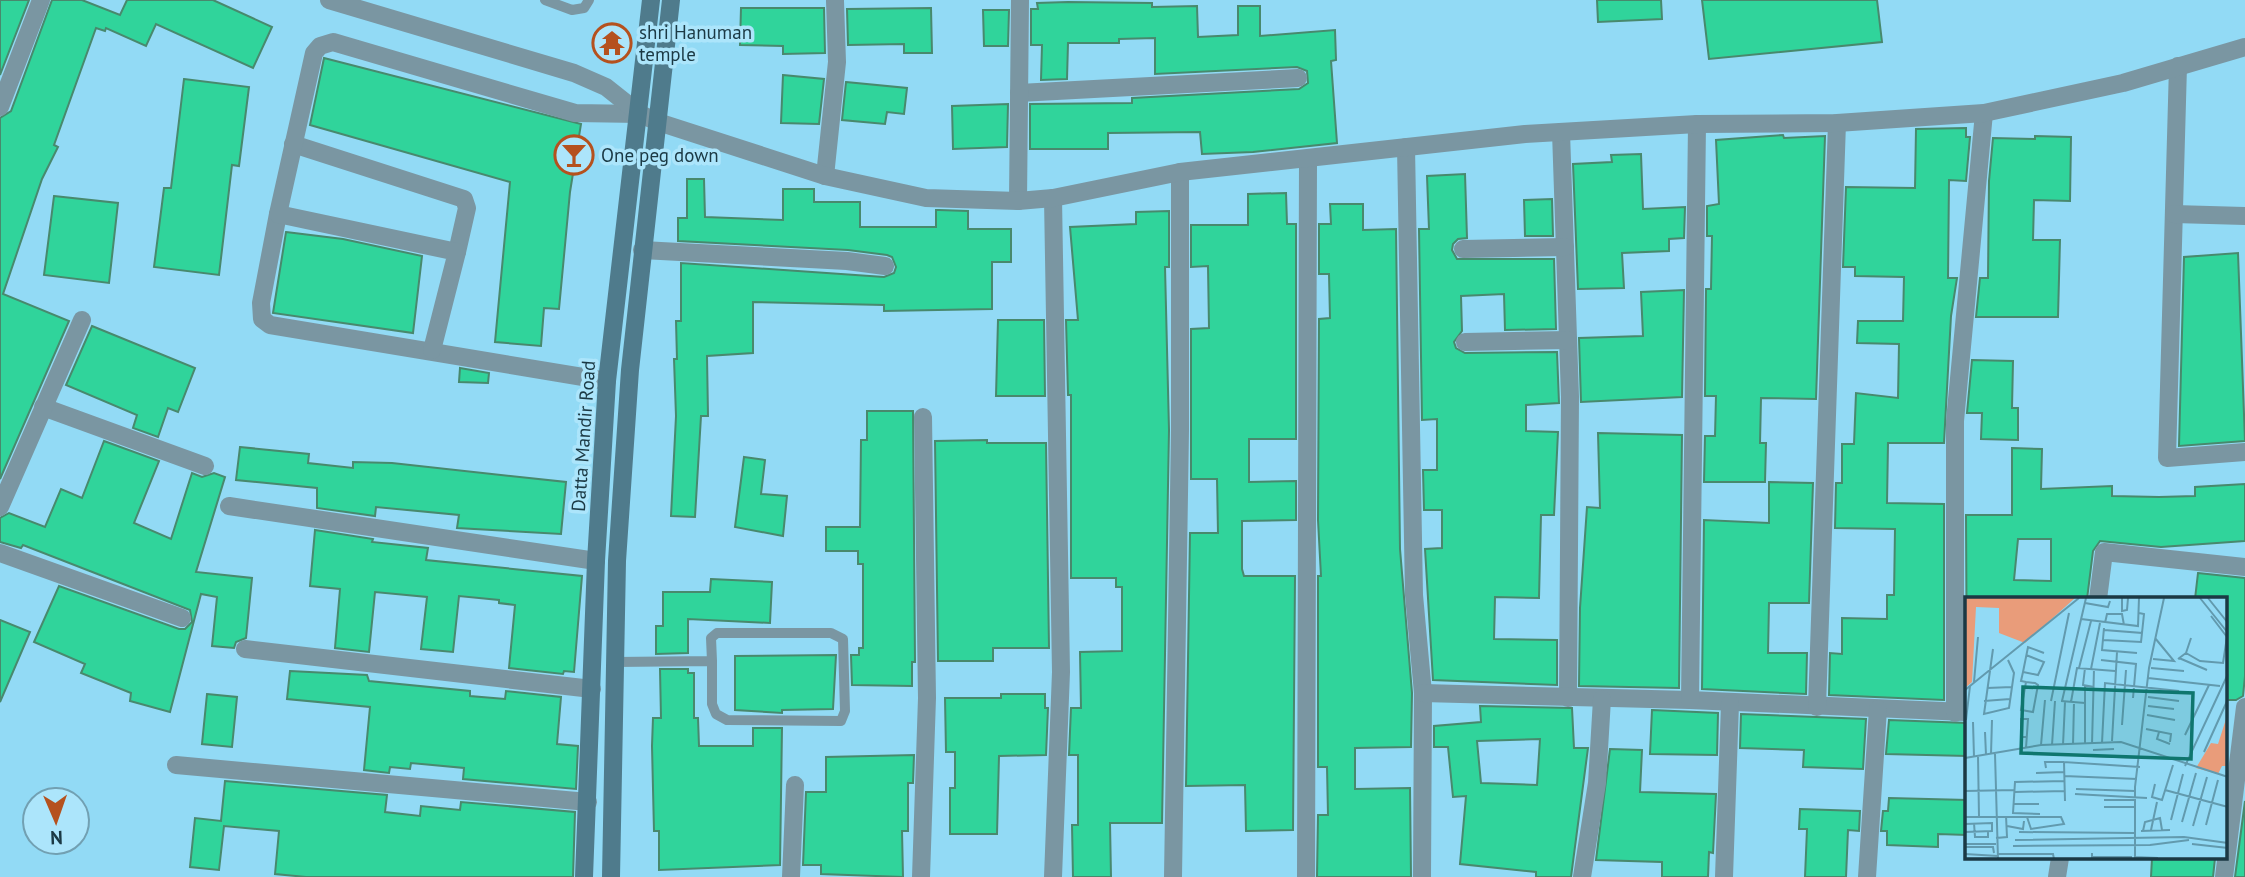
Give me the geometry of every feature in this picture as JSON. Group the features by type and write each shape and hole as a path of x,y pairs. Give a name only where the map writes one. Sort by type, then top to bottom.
{"main road":[{"name":"Datta Mandir Road","path":"584,877 596,561 607,381 629,185 640,114 651,0"},
{"path":"611,877 619,534 642,250 659,122 671,0"}],"street":[{"path":"0,107 41,0"},
{"path":"329,0 574,73 606,88 640,114 659,122 825,176 926,198 1018,201 1053,198 1181,172 1561,132 1697,124 1836,123 1984,113 2123,83 2245,47"},
{"path":"828,0 847,0"},
{"path":"1018,201 1020,0"},
{"path":"825,176 837,62 835,1"},
{"path":"607,381 270,325 262,319 261,303 314,53 326,43 575,113 640,114"},
{"path":"2178,66 2167,458 2245,452"},
{"path":"1019,93 1298,78"},
{"path":"1423,694 1690,700 1730,704 1961,712 1955,421 1984,113"},
{"path":"1817,707 1836,123"},
{"path":"1690,700 1697,124"},
{"path":"1561,132 1568,340 1568,698"},
{"path":"293,144 464,199 467,208 432,351"},
{"path":"1406,147 1415,595 1423,694 1422,877"},
{"path":"1306,877 1308,159"},
{"path":"1173,877 1181,172"},
{"path":"1053,198 1061,672 1053,877"},
{"path":"278,214 457,252"},
{"path":"2174,214 2245,216"},
{"path":"1463,249 1565,247"},
{"path":"642,250 847,261 885,266"},
{"path":"0,507 82,320"},
{"path":"1465,342 1568,340"},
{"path":"43,407 205,466"},
{"path":"921,877 927,698 923,417"},
{"path":"229,506 596,561"},
{"path":"0,552 182,618"},
{"path":"2098,597 2104,552 2245,567"},
{"path":"245,649 592,689"},
{"path":"1582,877 1597,783 1602,699"},
{"path":"1724,877 1730,704"},
{"path":"2228,845 2245,707"},
{"path":"1867,877 1878,709"},
{"path":"176,765 588,802"},
{"path":"791,877 795,785"}],"lane":[{"path":"545,0 572,10 584,8 589,0"},
{"path":"717,633 831,633 843,639 845,710 841,721 727,720 716,714 712,704 712,661 711,638 717,633"},
{"path":"615,662 712,661"}],"building":[{"path":"0,0 29,0 0,75"},
{"path":"52,0 82,0 120,15 127,0 213,0 272,27 253,68 156,24 146,46 106,28 105,31 96,28 54,145 58,147 42,179 3,294 69,321 0,479 0,118 11,111"},
{"path":"1597,0 1661,0 1662,19 1598,22"},
{"path":"1702,0 1877,0 1882,42 1709,59"},
{"path":"1037,3 1152,3 1152,7 1197,6 1198,37 1238,35 1238,6 1260,6 1260,36 1335,30 1336,60 1331,61 1337,143 1253,152 1202,154 1200,132 1108,133 1108,149 1030,149 1030,104 1132,103 1132,98 1299,89 1308,83 1307,71 1297,67 1155,74 1155,38 1119,39 1119,43 1068,43 1067,79 1041,80 1042,45 1031,45 1031,9 1038,9"},
{"path":"741,8 824,8 825,53 783,54 783,46 740,45"},
{"path":"931,8 932,53 904,53 904,44 848,45 847,9"},
{"path":"983,10 1009,10 1008,46 984,46"},
{"path":"324,58 581,124 570,192 559,309 544,308 541,346 495,342 510,182 310,125"},
{"path":"783,75 824,79 819,124 781,123"},
{"path":"184,79 249,87 239,166 232,165 219,275 154,267 164,188 171,188"},
{"path":"846,82 907,88 904,114 887,112 885,124 842,120"},
{"path":"1008,104 1007,147 953,149 952,106"},
{"path":"1966,128 1966,137 1970,137 1966,181 1949,180 1948,278 1957,278 1951,316 1944,443 1888,443 1887,503 1944,504 1944,700 1829,695 1830,653 1842,654 1842,618 1887,619 1887,595 1894,595 1895,529 1835,528 1836,483 1842,483 1842,444 1854,444 1856,393 1898,398 1899,344 1857,343 1858,321 1903,321 1904,277 1855,276 1855,267 1843,267 1846,187 1915,188 1916,129"},
{"path":"1783,135 1784,138 1825,136 1816,399 1761,398 1760,443 1766,443 1765,482 1704,482 1705,436 1715,436 1716,396 1705,396 1706,289 1711,289 1712,236 1707,236 1707,206 1719,204 1716,140"},
{"path":"2035,136 2071,137 2070,201 2034,200 2033,240 2060,240 2058,317 1976,317 1980,278 1988,278 1989,181 1993,138 2035,139"},
{"path":"1641,154 1643,209 1685,207 1684,238 1669,239 1669,251 1622,253 1624,288 1578,289 1573,164 1612,162 1611,155"},
{"path":"1465,174 1467,238 1458,239 1453,244 1452,250 1457,259 1554,259 1556,329 1505,330 1504,294 1461,296 1462,331 1454,342 1456,348 1465,353 1557,352 1559,403 1526,405 1526,431 1558,432 1554,515 1541,515 1539,598 1495,597 1494,639 1557,640 1557,685 1433,680 1425,549 1442,548 1442,510 1424,510 1423,470 1437,470 1437,419 1422,420 1419,229 1429,229 1427,176"},
{"path":"687,179 704,179 705,217 783,220 783,189 814,189 814,202 860,202 860,227 936,227 936,210 939,210 968,211 968,229 1011,229 1011,262 992,262 992,309 884,311 884,305 753,302 753,353 707,356 708,416 701,416 695,517 671,516 676,416 674,359 677,359 676,321 681,321 681,263 884,277 894,273 896,267 892,257 887,255 848,250 678,241 678,218 687,218"},
{"path":"1286,193 1287,224 1296,224 1296,439 1249,439 1249,482 1296,481 1296,520 1242,521 1242,569 1244,576 1295,576 1293,830 1246,831 1245,785 1186,786 1190,533 1218,533 1217,479 1191,479 1191,329 1209,328 1208,266 1191,267 1191,225 1248,225 1248,194"},
{"path":"54,196 118,203 109,283 44,275"},
{"path":"1552,199 1553,236 1525,236 1524,200"},
{"path":"1330,204 1363,204 1363,230 1396,229 1400,549 1412,693 1411,747 1355,748 1355,789 1410,788 1411,877 1317,877 1318,815 1328,815 1327,767 1318,767 1318,576 1321,576 1318,520 1319,319 1330,318 1329,274 1319,274 1319,224 1331,224"},
{"path":"1169,211 1169,267 1165,267 1169,430 1162,823 1110,823 1111,877 1073,877 1072,825 1078,825 1078,755 1069,755 1071,708 1081,708 1080,652 1122,651 1122,587 1116,587 1116,578 1071,578 1071,395 1068,395 1066,320 1078,320 1070,227 1136,224 1136,212"},
{"path":"286,232 343,239 422,256 413,333 273,313"},
{"path":"2238,253 2245,441 2179,446 2184,257"},
{"path":"1684,290 1682,397 1581,402 1579,338 1643,336 1641,292"},
{"path":"998,320 1044,320 1045,396 996,396"},
{"path":"92,326 195,368 178,412 168,408 158,437 133,428 137,415 66,385"},
{"path":"1972,360 2013,361 2012,408 2018,408 2018,440 1981,439 1982,413 1967,413"},
{"path":"460,368 489,373 488,383 459,382"},
{"path":"867,411 913,411 915,662 912,662 912,686 852,685 851,655 859,655 859,648 863,648 863,564 858,564 858,551 826,551 826,527 860,527 861,440 867,440"},
{"path":"1598,433 1682,435 1679,688 1579,686 1580,608 1587,507 1600,508"},
{"path":"987,440 987,443 1046,443 1049,648 993,648 993,661 938,661 935,441"},
{"path":"104,441 159,461 134,523 171,539 192,473 202,477 214,473 225,477 196,572 252,578 246,638 236,642 234,648 212,646 217,597 201,594 170,712 130,701 131,693 81,673 85,664 34,642 59,586 179,629 185,629 192,622 190,610 23,545 21,548 0,542 0,518 9,513 45,527 61,489 82,498"},
{"path":"240,447 309,454 308,463 353,468 353,462 392,463 566,482 561,534 457,528 459,515 376,507 375,516 317,508 317,488 236,480"},
{"path":"2012,448 2042,449 2041,489 2112,486 2112,496 2159,497 2195,496 2195,487 2245,484 2245,541 2161,547 2100,541 2093,551 2087,597 1966,597 1966,515 2012,515","holes":["2018,539 2051,539 2051,581 2014,580"]},
{"path":"744,457 765,460 761,494 787,496 783,536 735,527"},
{"path":"1769,482 1813,483 1809,603 1769,603 1768,653 1807,653 1806,694 1702,689 1704,520 1769,523"},
{"path":"315,530 373,539 372,542 428,548 426,560 582,576 574,672 564,671 563,674 509,668 515,605 499,603 499,600 459,596 453,652 421,649 427,597 375,592 369,652 335,648 340,589 310,586"},
{"path":"2198,573 2245,578 2245,676 2243,696 2236,700 2228,700 2228,597 2195,597"},
{"path":"711,579 772,582 770,623 688,619 688,653 656,654 656,626 663,626 663,592 710,592"},
{"path":"0,620 30,632 0,702"},
{"path":"836,655 833,709 782,710 782,713 735,710 735,656"},
{"path":"660,669 688,669 688,673 694,673 694,718 698,718 699,746 753,746 753,728 782,728 780,865 659,870 659,831 654,831 652,746 653,718 661,718"},
{"path":"290,671 367,675 369,681 470,691 470,696 505,699 506,691 561,697 557,744 578,746 576,789 463,779 464,768 411,763 410,769 390,767 389,773 364,770 370,707 287,699"},
{"path":"207,694 237,697 232,747 202,744"},
{"path":"1001,694 1045,694 1045,708 1048,708 1046,755 999,756 997,834 950,834 950,788 955,788 955,752 946,752 945,698 1001,698"},
{"path":"1480,706 1572,708 1574,748 1588,748 1571,877 1536,877 1536,872 1460,864 1466,796 1453,797 1448,747 1434,747 1434,726 1481,722","holes":["1540,739 1537,785 1481,783 1477,741"]},
{"path":"1652,710 1718,713 1717,755 1650,754"},
{"path":"1741,714 1866,719 1863,769 1803,767 1804,750 1740,748"},
{"path":"1889,720 1965,723 1965,756 1886,754"},
{"path":"1610,749 1642,750 1640,792 1716,794 1713,853 1709,852 1708,877 1662,877 1662,862 1596,860"},
{"path":"914,755 913,783 908,783 908,831 902,831 903,877 821,874 821,865 803,865 806,792 826,792 826,757"},
{"path":"225,781 387,795 385,812 420,816 421,806 460,810 461,802 575,812 573,877 306,877 275,874 279,831 224,826 219,870 190,867 195,818 221,821"},
{"path":"1889,798 1965,800 1965,835 1938,834 1938,847 1887,845 1887,831 1881,831 1883,811 1888,811"},
{"path":"2245,801 2245,877 2235,877"},
{"path":"1800,809 1860,811 1859,831 1848,830 1846,877 1805,877 1807,829 1799,829"},
{"path":"2152,860 2215,860 2213,877 2151,877"}],"place":[{"name":"shri Hanuman temple","path":"612,43"},
{"name":"One peg down","path":"574,155"}]}
